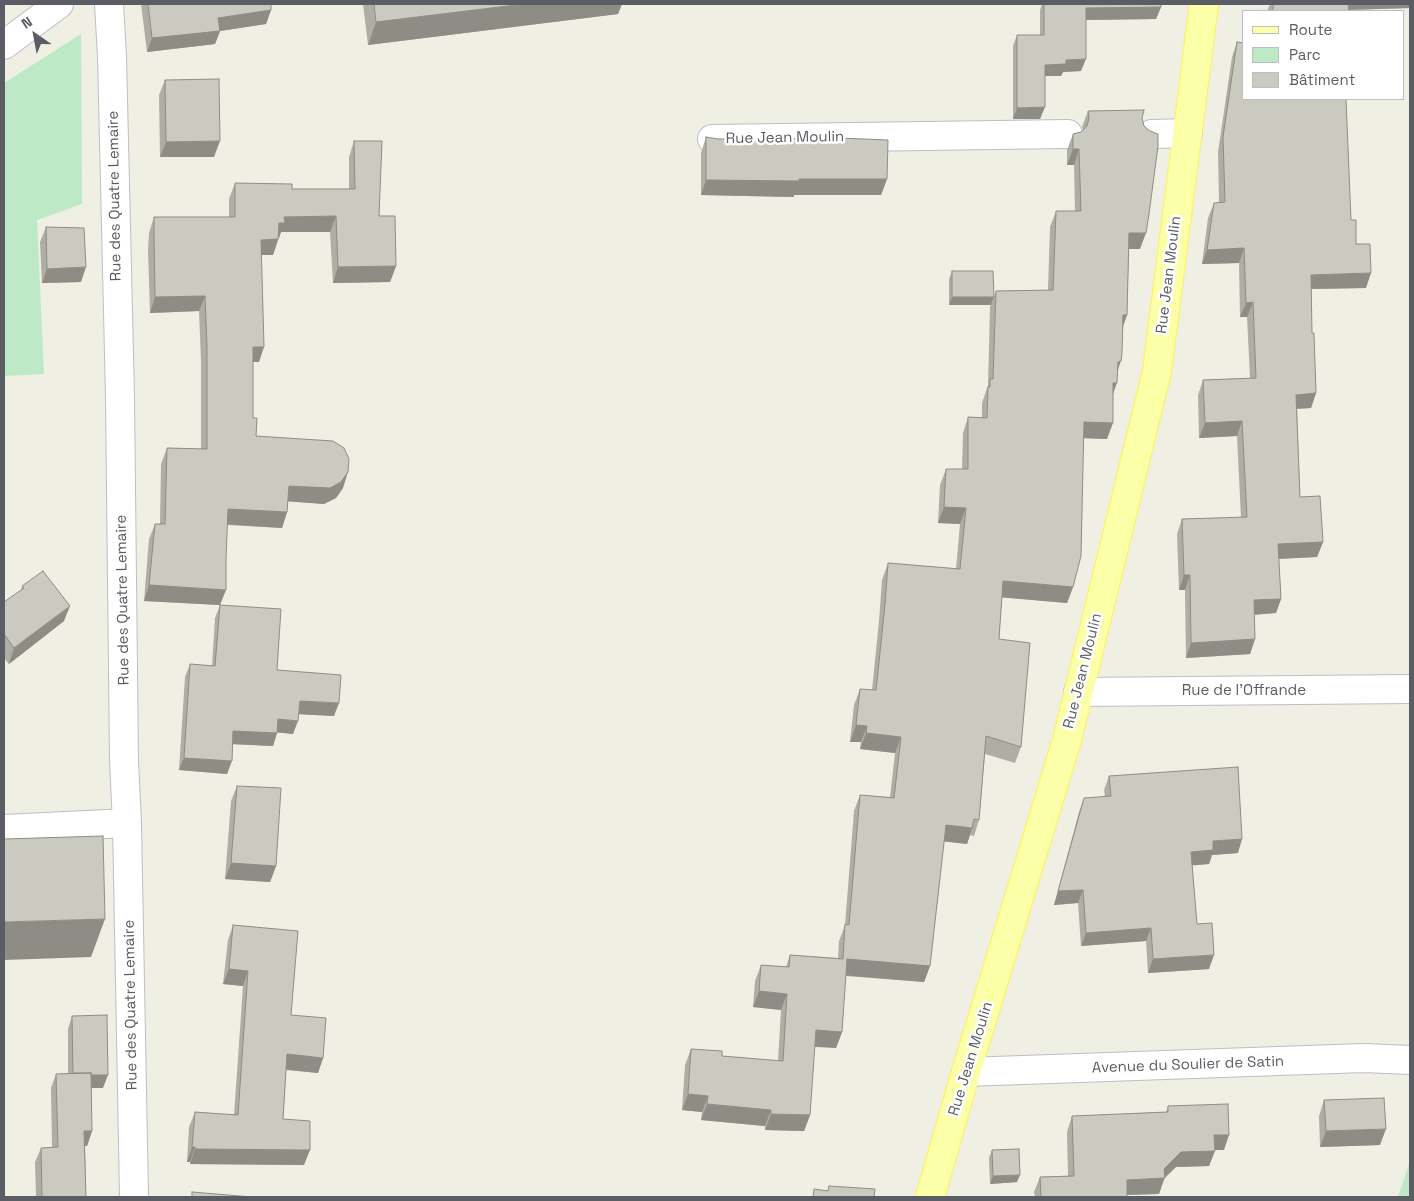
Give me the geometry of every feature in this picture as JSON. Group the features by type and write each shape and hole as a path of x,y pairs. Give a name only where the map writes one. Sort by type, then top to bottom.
{"main road":[{"name":"Rue Jean Moulin","path":"930,1197 1067,740 1157,371 1204,4"}],"street":[{"path":"4,45 59,4"},
{"name":"Rue des Quatre Lemaire","path":"109,4 112,56 120,397 124,761 127,823 134,1197"},
{"path":"1152,134 1188,133"},
{"name":"Rue Jean Moulin","path":"712,139 1068,134"},
{"name":"Rue de l'Offrande","path":"1078,692 1410,689"},
{"path":"4,829 127,823"},
{"name":"Avenue du Soulier de Satin","path":"966,1072 1364,1058 1410,1060"}],"green space":[{"path":"81,34 82,204 37,220 44,374 4,376 4,83"},
{"path":"1410,1161 1410,1197 1398,1197"}],"building":[{"path":"148,4 271,4 271,10 218,18 220,31 152,38"},
{"path":"374,4 524,4 376,22"},
{"path":"1044,4 1161,4 1161,7 1086,8 1086,59 1066,60 1066,64 1045,65 1045,107 1017,108 1017,35 1044,35"},
{"path":"1273,4 1348,4 1349,10 1273,10"},
{"path":"1237,42 1242,43 1242,100 1346,100 1351,220 1356,220 1356,244 1370,244 1371,273 1311,275 1316,393 1296,395 1300,497 1320,496 1323,542 1278,544 1281,599 1254,600 1255,639 1191,643 1190,575 1184,575 1182,519 1247,517 1242,421 1205,423 1203,380 1256,378 1253,302 1246,303 1244,248 1207,250 1214,203 1225,202 1223,137"},
{"path":"219,79 220,141 166,142 165,80"},
{"path":"1144,110 1142,118 1144,126 1158,134 1149,214 1146,233 1129,233 1127,315 1123,315 1122,353 1121,361 1118,362 1117,383 1113,383 1113,423 1084,422 1081,556 1073,587 1003,581 999,639 1030,643 1021,747 986,736 979,820 974,819 972,828 946,825 930,966 847,959 842,1032 816,1030 810,1115 771,1114 771,1110 707,1104 708,1096 688,1094 691,1049 722,1051 722,1056 783,1061 787,994 759,991 761,965 789,967 790,955 843,959 845,924 849,925 860,795 894,798 901,737 866,733 867,726 856,725 860,689 876,690 888,563 960,569 966,508 944,507 946,469 968,469 968,417 987,418 988,387 990,387 990,379 993,379 996,291 1053,290 1056,211 1081,211 1079,149 1073,149 1073,134 1081,132 1087,126 1088,111"},
{"path":"706,137 718,139 839,138 888,140 887,179 799,179 799,181 706,180"},
{"path":"354,141 382,141 379,216 395,216 396,266 338,267 336,216 284,217 285,223 279,223 278,239 261,240 264,347 253,347 253,418 257,418 256,436 333,441 344,448 349,459 348,472 341,482 330,488 289,486 287,512 228,509 226,590 149,585 155,524 165,524 167,448 207,449 205,296 155,297 154,217 235,217 235,183 292,184 292,189 355,189"},
{"path":"46,227 84,228 86,267 47,269"},
{"path":"952,271 993,271 994,297 952,297"},
{"path":"43,571 70,606 14,648 4,634 4,602"},
{"path":"220,605 281,609 277,670 341,675 339,703 300,701 298,721 278,719 277,733 233,731 232,761 184,758 190,664 215,666"},
{"path":"1238,767 1242,839 1213,841 1213,850 1191,852 1197,924 1212,923 1214,955 1153,959 1151,928 1086,933 1083,890 1058,891 1084,798 1111,796 1109,776"},
{"path":"237,786 281,788 276,866 231,863"},
{"path":"103,836 105,919 4,922 4,839"},
{"path":"233,925 298,931 291,1015 326,1018 323,1058 287,1054 283,1119 310,1121 310,1150 195,1149 195,1147 192,1147 195,1112 238,1115 248,971 229,969"},
{"path":"107,1015 108,1075 73,1073 72,1016"},
{"path":"91,1073 92,1131 84,1131 86,1197 42,1197 41,1148 58,1147 56,1074"},
{"path":"1384,1098 1386,1129 1326,1131 1324,1100"},
{"path":"1228,1104 1229,1135 1214,1135 1215,1151 1181,1152 1164,1169 1165,1178 1127,1180 1127,1197 1041,1197 1040,1177 1074,1176 1072,1116 1168,1112 1168,1106"},
{"path":"1019,1149 1020,1175 993,1176 992,1150"},
{"path":"829,1186 875,1189 874,1197 813,1197 814,1189 828,1191"},
{"path":"192,1192 252,1197 192,1197"}]}
